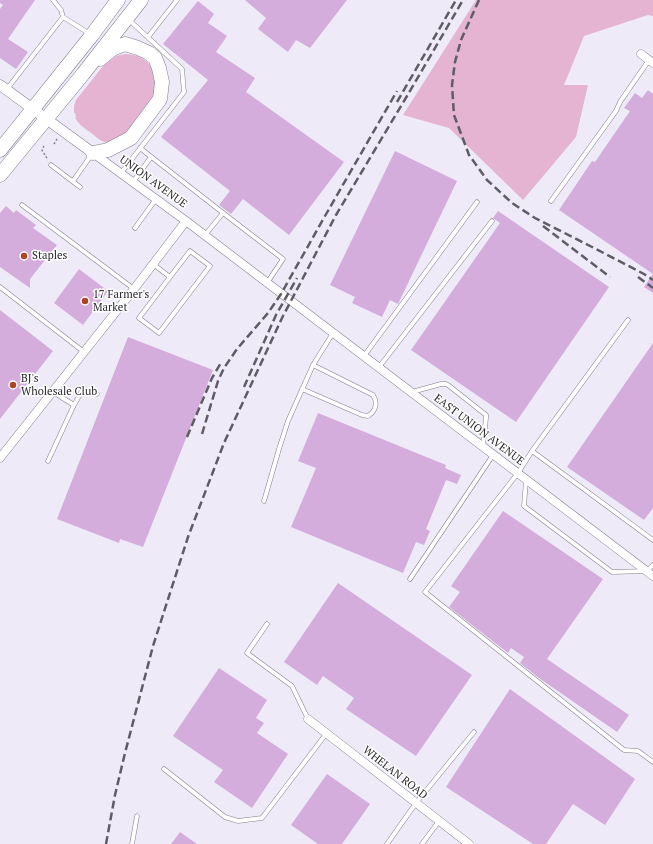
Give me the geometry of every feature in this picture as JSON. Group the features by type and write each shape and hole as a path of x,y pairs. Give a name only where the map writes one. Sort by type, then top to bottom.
{"highway":[{"path":"0,150 92,35 118,0"},
{"path":"0,175 83,74 141,0"},
{"path":"83,74 112,49 125,44 149,53 155,58 162,82 160,99 131,138 108,150 93,153"}],"street":[{"path":"641,54 651,61"},
{"name":"UNION AVENUE","path":"4,87 186,221 291,301"},
{"path":"0,458 186,221"},
{"name":"EAST UNION AVENUE","path":"291,301 526,480 651,571"},
{"name":"WHELAN ROAD","path":"308,719 469,844"}],"lane":[{"path":"53,0 61,10 62,16 92,35"},
{"path":"148,37 177,0"},
{"path":"4,87 62,16"},
{"path":"121,173 184,92 182,69 127,18"},
{"path":"551,201 616,111 620,102 651,61"},
{"path":"140,148 283,259 267,283"},
{"path":"73,181 93,153"},
{"path":"133,182 152,157"},
{"path":"51,165 80,187"},
{"path":"135,228 156,199"},
{"path":"364,356 478,202"},
{"path":"22,204 134,289"},
{"path":"204,235 223,213"},
{"path":"379,368 492,221"},
{"path":"190,251 210,266 159,333 139,318 170,278 190,251"},
{"path":"153,264 170,278"},
{"path":"0,287 84,352"},
{"path":"628,320 532,451 518,473 425,592 624,750 638,752 653,762"},
{"path":"264,501 288,421 313,365 334,333"},
{"path":"302,388 362,415 368,416 372,414 376,405 376,400 373,395 313,365"},
{"path":"411,392 441,384 448,385 486,415 483,447"},
{"path":"48,461 83,388 97,394"},
{"path":"53,392 74,405"},
{"path":"532,451 653,540"},
{"path":"410,579 493,454"},
{"path":"526,480 524,506 612,572 651,571"},
{"path":"267,624 247,653 292,686 308,719"},
{"path":"387,844 416,803 474,732"},
{"path":"164,769 225,816 238,821 262,818 326,734"},
{"path":"132,844 137,816"},
{"path":"422,844 439,821"}],"path":[{"path":"44,146 42,150 51,165"}],"shaded area":[{"path":"476,0 653,0 653,16 648,15 584,36 564,85 588,85 576,137 523,200 449,128 403,115"},
{"path":"126,54 141,58 152,67 155,73 156,88 153,99 127,134 108,143 98,139 79,124 75,117 74,106 76,100 103,66 116,56"}],"building":[{"path":"0,0 35,0 8,39 28,52 16,69 0,58 0,9 3,5 0,3"},
{"path":"245,0 347,0 310,48 296,40 288,52 258,29 266,18"},
{"path":"198,1 214,14 208,23 227,36 216,52 255,78 246,92 344,162 289,235 243,199 231,214 219,205 230,191 161,137 208,80 163,44"},
{"path":"648,90 653,94 653,274 559,210 592,161 595,162 630,111 624,108 635,93 642,98"},
{"path":"395,151 457,181 398,304 390,300 382,317 352,303 355,297 330,285"},
{"name":"Staples","path":"6,206 14,213 16,210 36,225 33,228 57,245 30,279 30,288 0,267 0,213"},
{"path":"498,211 609,287 516,422 411,350 500,223 493,218"},
{"path":"79,269 108,291 83,325 54,303"},
{"path":"653,274 653,293 644,287"},
{"name":"BJ's Wholesale Club","path":"0,310 53,351 0,419"},
{"path":"128,337 213,370 143,547 120,539 119,543 57,519"},
{"path":"653,343 653,508 644,520 567,467"},
{"path":"318,413 446,465 445,468 461,475 457,484 446,480 426,529 430,531 424,545 416,542 403,573 291,527 316,468 298,461"},
{"path":"503,511 603,579 547,659 629,715 617,732 539,678 520,663 524,657 511,648 508,653 449,607 460,592 451,586"},
{"path":"338,583 472,675 416,756 346,709 354,698 323,676 317,685 284,662"},
{"path":"219,668 267,700 256,718 264,723 257,733 288,754 252,808 214,782 223,770 173,736"},
{"path":"510,689 635,779 605,825 573,804 546,844 533,844 446,787"},
{"path":"327,774 370,804 342,844 318,844 291,825"},
{"path":"180,832 197,844 171,844"}],"railway":[{"path":"397,102 456,0"},
{"path":"106,844 115,795 153,646 188,537 224,443 282,318 336,215 463,0"},
{"path":"479,0 461,40 455,62 452,85 454,115 469,155 487,180 512,203 535,218 653,280"},
{"path":"202,434 218,381 224,368 237,349 268,313 281,294 397,91"},
{"path":"543,226 610,277"},
{"path":"638,277 653,288"},
{"path":"244,387 276,315 297,278"},
{"path":"187,437 212,378 222,361"}],"place":[{"name":"Staples","path":"24,256"},
{"name":"17 Farmer's Market","path":"85,301"},
{"name":"BJ's Wholesale Club","path":"13,385"}]}
